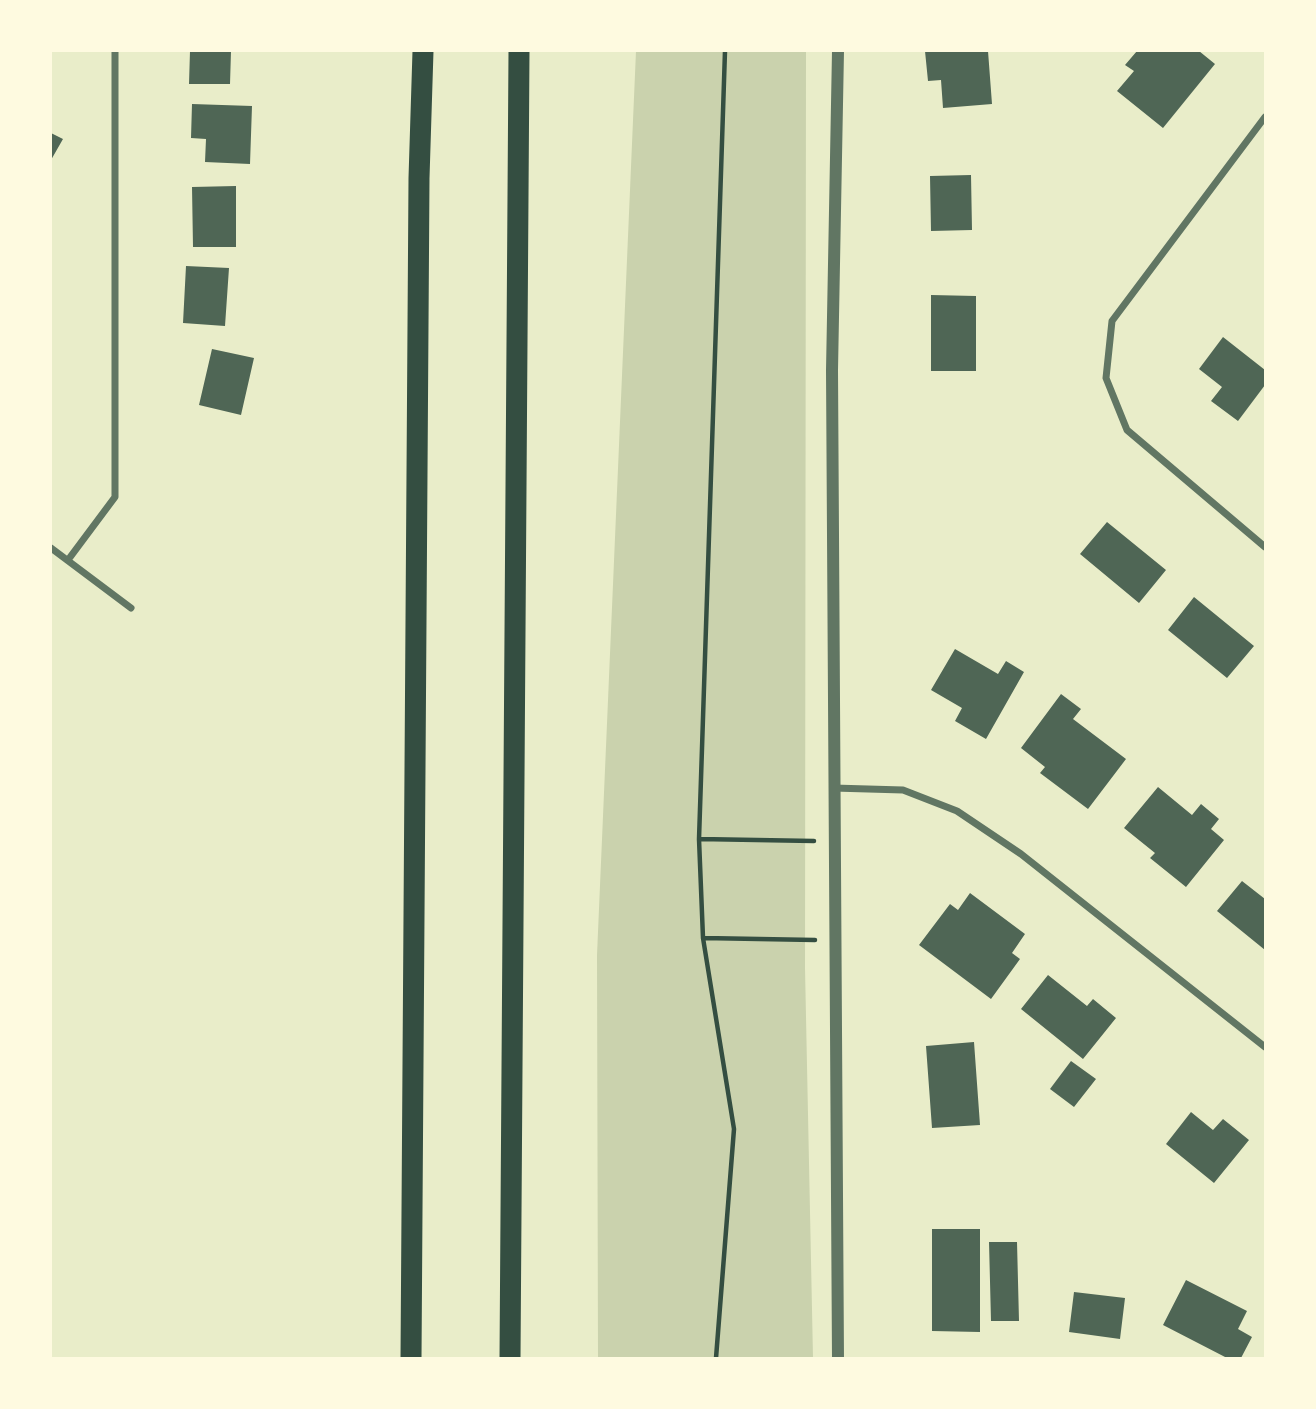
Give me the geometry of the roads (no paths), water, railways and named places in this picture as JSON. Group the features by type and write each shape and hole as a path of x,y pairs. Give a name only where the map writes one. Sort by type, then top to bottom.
{"highway":[{"path":"411,1358 419,206 423,51"},
{"path":"510,1358 519,51"}],"street":[{"path":"68,561 116,497 114,51"},
{"path":"838,51 832,370 832,841 838,1358"},
{"path":"1265,117 1112,321 1106,378 1127,430 1265,547"},
{"path":"51,548 131,608"},
{"path":"832,788 903,790 957,811 1021,854 1265,1047"}]}
